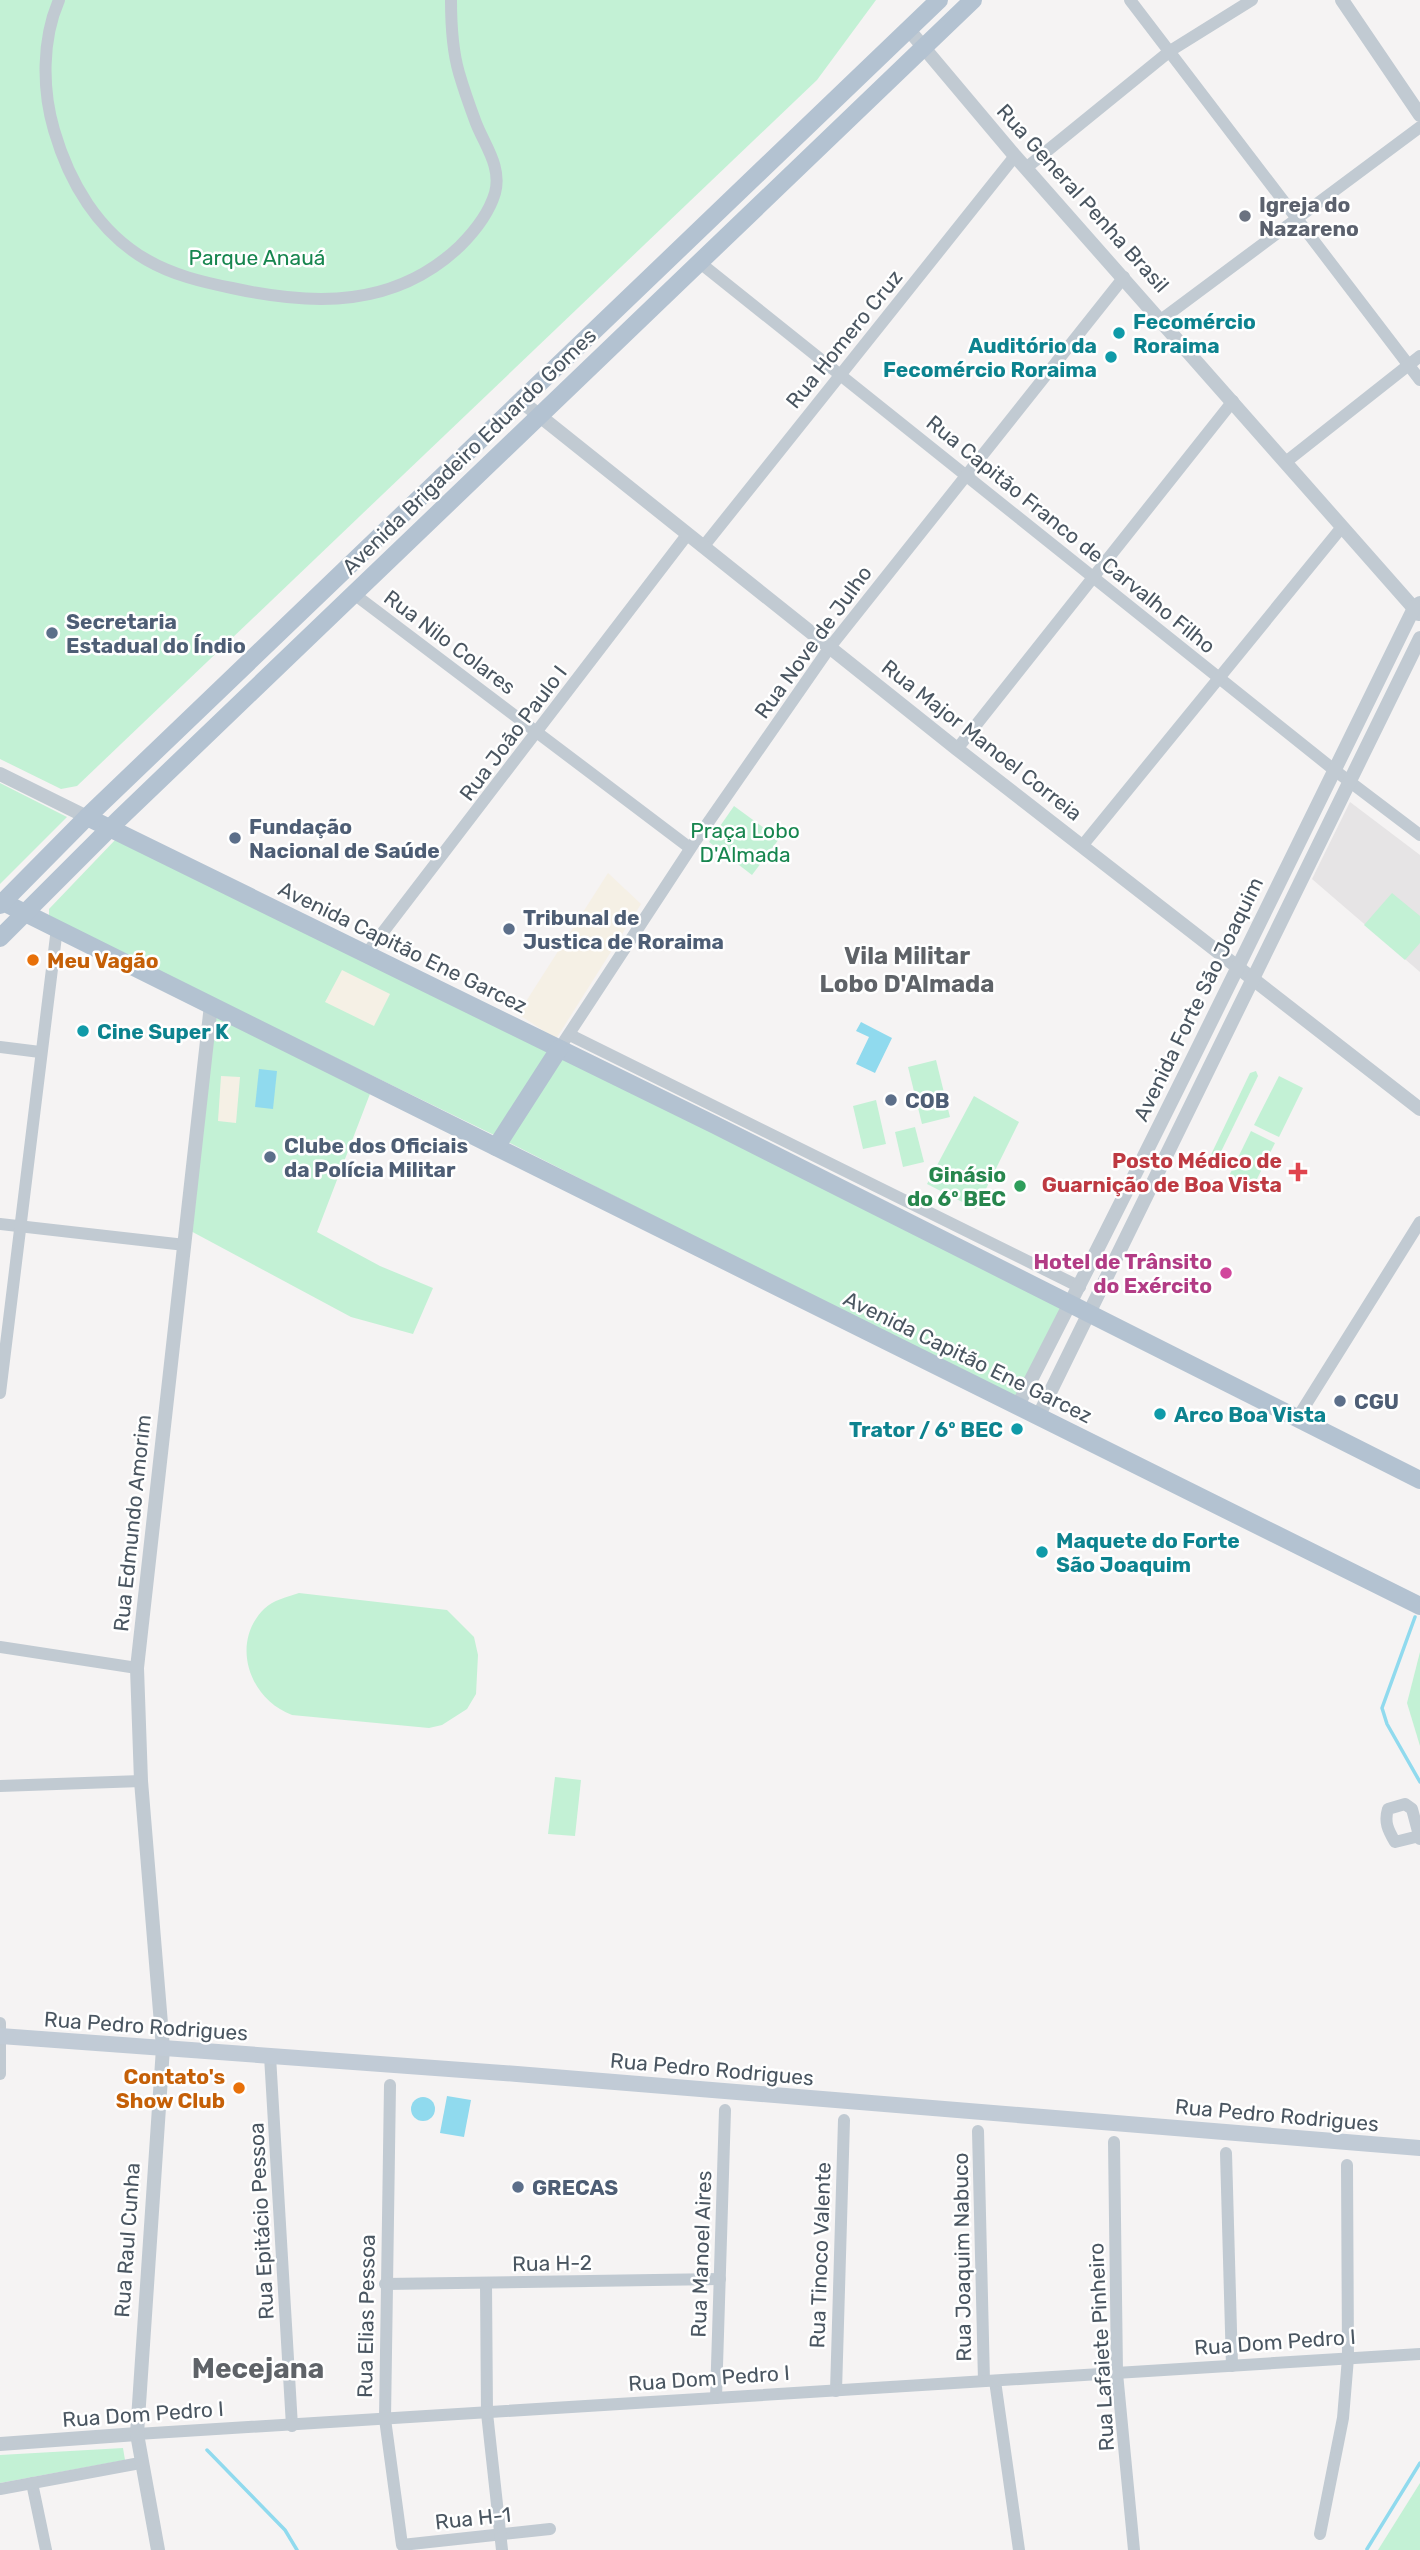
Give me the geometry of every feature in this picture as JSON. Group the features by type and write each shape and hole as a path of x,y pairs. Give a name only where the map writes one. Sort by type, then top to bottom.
{"main road":[{"name":"Avenida Brigadeiro Eduardo Gomes","path":"1,903 86,817 939,0"},
{"name":"Avenida Brigadeiro Eduardo Gomes","path":"0,938 110,828 973,0"},
{"name":"Avenida Capitão Ene Garcez","path":"86,817 367,953 565,1042 1075,1295 1088,1313 1420,1480"},
{"name":"Avenida Capitão Ene Garcez","path":"1,903 26,912 1420,1606"},
{"path":"496,1147 565,1042"},
{"name":"Rua Pedro Rodrigues","path":"0,2036 1420,2148"}],"street":[{"path":"59,0 46,57 50,117 74,184 116,237 146,259 188,279 246,291 331,301 385,290 428,271 467,239 489,208 495,192 496,170 458,70 451,28 452,0"},
{"path":"1130,0 1420,380"},
{"path":"1026,168 1170,51 1252,0"},
{"path":"1342,0 1420,115"},
{"name":"Rua General Penha Brasil","path":"909,30 1015,156 1162,319 1342,527 1418,609"},
{"path":"1162,319 1420,127"},
{"name":"Rua Homero Cruz","path":"704,547 1015,156"},
{"name":"Rua Capitão Franco de Carvalho Filho","path":"699,262 1333,769 1420,835"},
{"name":"Rua Nove de Julho","path":"565,1042 690,848 830,647 1124,277"},
{"path":"1287,461 1420,356"},
{"name":"Rua Major Manoel Correia","path":"521,401 957,749 1255,978 1420,1109"},
{"path":"957,749 1233,401"},
{"path":"1082,846 1342,527"},
{"name":"Rua João Paulo I","path":"367,953 687,535"},
{"name":"Rua Nilo Colares","path":"354,594 690,848"},
{"name":"Avenida Forte São Joaquim","path":"1017,1407 1094,1258 1333,769 1418,609"},
{"name":"Avenida Forte São Joaquim","path":"1038,1417 1420,638"},
{"name":"Avenida Capitão Ene Garcez","path":"0,774 86,817"},
{"path":"0,1393 57,928"},
{"name":"Rua Edmundo Amorim","path":"163,2048 141,1781 137,1668 211,1005"},
{"path":"0,1047 40,1052"},
{"path":"1167,1108 1185,1116"},
{"path":"1298,1417 1420,1222"},
{"path":"0,1224 185,1245"},
{"path":"1094,1258 1111,1267"},
{"path":"0,1647 137,1668"},
{"path":"0,1786 141,1781"},
{"path":"0,2023 0,2074"},
{"name":"Rua Raul Cunha","path":"158,2550 140,2463 137,2434 163,2048"},
{"name":"Rua Epitácio Pessoa","path":"270,2056 292,2426"},
{"name":"Rua Elias Pessoa","path":"390,2085 384,2419 401,2545"},
{"name":"Rua Manoel Aires","path":"716,2398 724,2110"},
{"name":"Rua Tinoco Valente","path":"836,2391 844,2120"},
{"name":"Rua Joaquim Nabuco","path":"978,2131 989,2381 1019,2550"},
{"name":"Rua Lafaiete Pinheiro","path":"1114,2142 1117,2373 1134,2550"},
{"path":"1226,2152 1232,2366"},
{"path":"1320,2534 1340,2440 1348,2358 1347,2165"},
{"name":"Rua H-2","path":"385,2284 720,2279"},
{"path":"486,2284 487,2413 502,2550"},
{"name":"Rua Dom Pedro I","path":"0,2444 1420,2354"},
{"path":"0,2489 140,2463"},
{"path":"33,2483 46,2550"},
{"name":"Rua H-1","path":"401,2545 550,2529"}],"shaded area":[{"path":"1350,802 1420,855 1420,972 1312,879"}],"green space":[{"name":"Parque Anauá","path":"0,0 876,0 817,80 77,786 61,789 0,759"},
{"path":"0,783 67,817 0,884"},
{"name":"Praça Lobo D'Almada","path":"734,806 779,839 752,875 709,842"},
{"path":"116,839 1071,1302 1017,1407 764,1272 492,1134 49,918 49,909"},
{"path":"1392,893 1420,916 1420,943 1405,960 1364,925"},
{"name":"Clube dos Oficiais da Polícia Militar","path":"211,1005 373,1086 317,1232 380,1266 433,1288 413,1334 351,1317 187,1229"},
{"path":"936,1060 950,1117 922,1124 908,1067"},
{"path":"1256,1071 1258,1076 1214,1166 1209,1167 1207,1163 1250,1073"},
{"path":"1279,1076 1303,1088 1279,1137 1254,1125"},
{"path":"974,1096 1019,1122 976,1209 927,1184"},
{"path":"876,1100 886,1144 863,1149 853,1106"},
{"path":"915,1127 924,1162 903,1167 895,1132"},
{"path":"1251,1131 1275,1143 1250,1193 1227,1180"},
{"path":"299,1593 447,1610 474,1637 478,1655 476,1694 467,1709 442,1725 429,1728 292,1715 277,1707 255,1683 249,1669 248,1638 264,1609 276,1601"},
{"path":"1420,1652 1420,1746 1407,1703"},
{"path":"555,1777 581,1780 575,1836 548,1834"},
{"path":"123,2448 125,2460 0,2483 0,2455"},
{"path":"1420,2483 1420,2550 1378,2550"}],"sand":[{"path":"608,873 641,904 556,1039 518,1014"},
{"path":"342,970 390,994 374,1026 325,1002"},
{"path":"221,1076 240,1077 236,1123 218,1121"}],"water":[{"path":"861,1022 892,1038 875,1073 856,1064 869,1037 856,1031"},
{"path":"259,1069 277,1071 273,1109 255,1107"},
{"path":"447,2096 471,2100 464,2137 440,2133"},
{"path":"418,2097 428,2097 435,2104 435,2114 428,2121 418,2121 411,2114 411,2104"}],"waterway":[{"path":"1415,1617 1382,1708 1387,1724 1420,1782"},
{"path":"207,2450 285,2530 297,2550"},
{"path":"1367,2549 1420,2463"}],"place":[{"name":"Igreja do Nazareno","path":"1245,216"},
{"name":"Fecomércio Roraima","path":"1119,333"},
{"name":"Auditório da Fecomércio Roraima","path":"1111,357"},
{"name":"Secretaria Estadual do Índio","path":"52,633"},
{"name":"Fundação Nacional de Saúde","path":"235,838"},
{"name":"Tribunal de Justica de Roraima","path":"509,929"},
{"name":"Meu Vagão","path":"33,960"},
{"name":"Cine Super K","path":"83,1031"},
{"name":"COB","path":"891,1100"},
{"name":"Clube dos Oficiais da Polícia Militar","path":"270,1157"},
{"name":"Posto Médico de Guarnição de Boa Vista","path":"1298,1172"},
{"name":"Ginásio do 6º BEC","path":"1020,1186"},
{"name":"Hotel de Trânsito do Exército","path":"1226,1273"},
{"name":"CGU","path":"1340,1401"},
{"name":"Arco Boa Vista","path":"1160,1414"},
{"name":"Trator / 6º BEC","path":"1017,1429"},
{"name":"Maquete do Forte São Joaquim","path":"1042,1552"},
{"name":"Contato's Show Club","path":"239,2088"},
{"name":"GRECAS","path":"518,2187"}],"district":[{"name":"Vila Militar Lobo D'Almada","path":"907,970"},
{"name":"Mecejana","path":"258,2368"}]}
